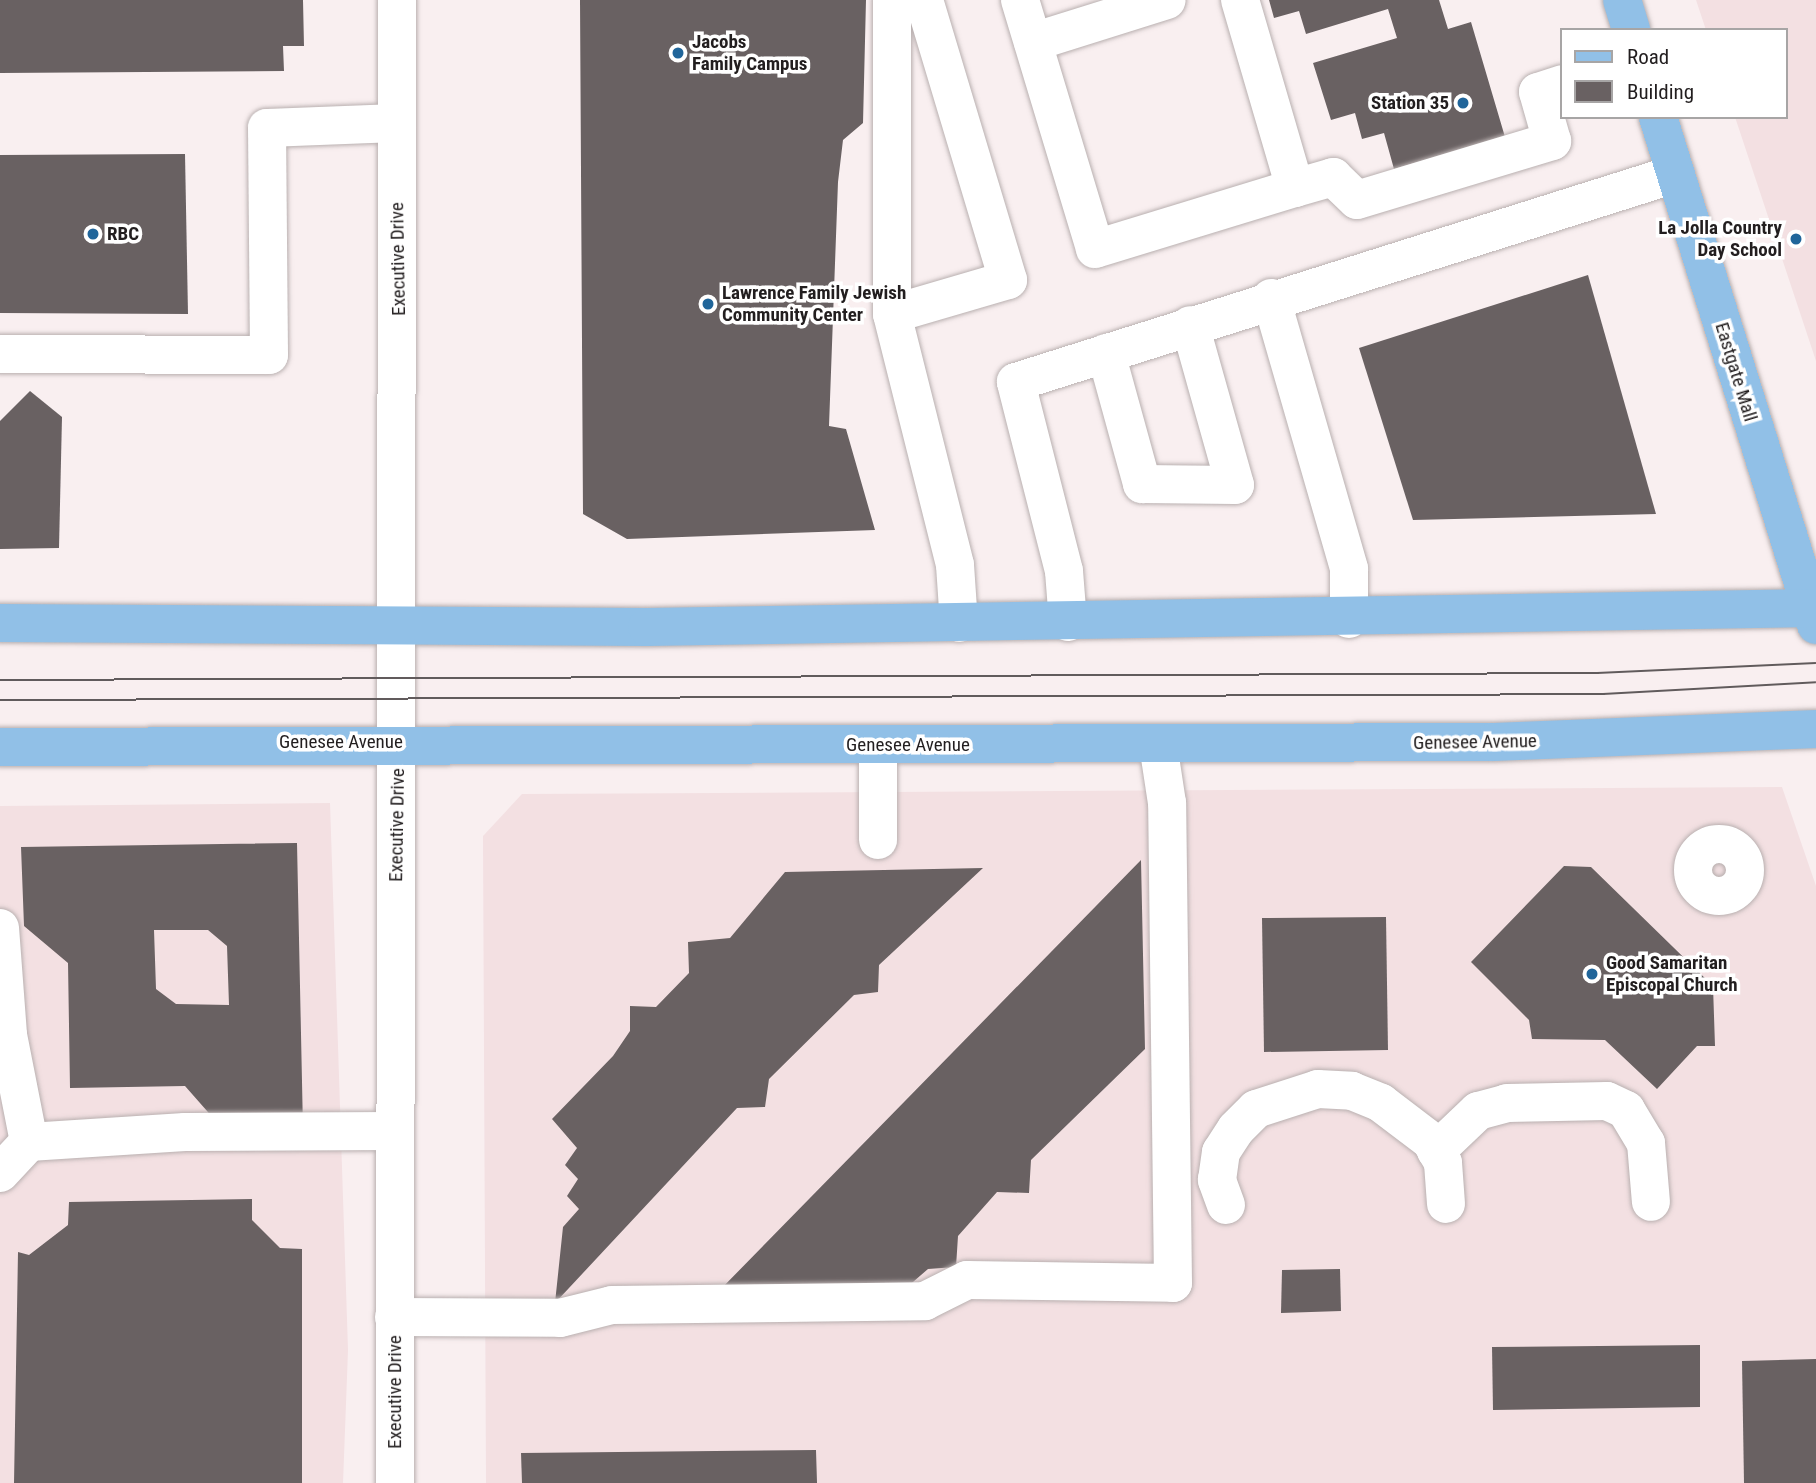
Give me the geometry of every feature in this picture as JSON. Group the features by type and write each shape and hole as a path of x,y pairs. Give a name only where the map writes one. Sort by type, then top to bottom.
{"main road":[{"path":"1622,0 1630,28"},
{"name":"Eastgate Mall","path":"1659,119 1814,614"},
{"path":"0,623 400,628 1814,614"},
{"name":"Genesee Avenue","path":"0,747 399,742 878,745 1494,742 1816,729"}],"street":[{"name":"Executive Drive","path":"395,1483 394,1131 400,628 397,0"},
{"path":"892,0 892,314 955,565 958,623"},
{"path":"892,314 1008,280 924,0"},
{"path":"1020,0 1095,249 1333,177 1357,200 1552,141 1538,92 1560,85"},
{"path":"1032,42 1167,0"},
{"path":"1240,0 1295,188"},
{"path":"0,354 270,355 267,128 397,123"},
{"path":"1068,622 1064,570 1016,382 1271,299 1675,174"},
{"path":"1271,299 1349,569 1349,620"},
{"path":"1106,353 1142,484 1235,485 1190,325"},
{"path":"394,1317 560,1318 612,1305 925,1301 967,1280 1173,1283 1167,803 1158,744"},
{"path":"878,745 878,840"},
{"path":"0,928 9,1083 29,1142"},
{"path":"1226,1205 1217,1180 1222,1152 1256,1109 1288,1096 1352,1091 1405,1119 1436,1151 1446,1204"},
{"path":"1436,1151 1478,1111 1507,1103 1607,1101 1626,1110 1646,1143 1651,1202"},
{"path":"0,1173 29,1142 186,1132 394,1131"}],"shaded area":[{"name":"La Jolla Country Day School","path":"1696,0 1816,0 1816,361 1736,119 1788,119 1788,28 1705,28"},
{"path":"1782,787 1816,886 1816,1483 486,1483 483,836 522,794"},
{"path":"330,803 348,1350 343,1483 0,1483 0,806"}],"building":[{"path":"0,0 303,0 304,46 283,46 284,71 0,73"},
{"name":"Lawrence Family Jewish Community Center","path":"580,0 866,0 863,123 843,140 838,182 829,426 846,429 875,530 627,539 583,514"},
{"path":"1269,0 1439,0 1448,29 1471,22 1505,137 1394,169 1384,133 1362,139 1355,113 1331,120 1313,63 1397,38 1388,9 1306,34 1299,11 1274,18"},
{"name":"RBC","path":"185,154 188,314 0,313 0,155"},
{"path":"1588,275 1656,514 1413,520 1359,348"},
{"path":"30,391 62,417 59,548 0,549 0,421"},
{"path":"297,843 303,1129 222,1128 185,1086 70,1088 68,963 24,926 21,847","holes":["154,930 208,930 227,946 229,1005 176,1004 156,989"]},
{"path":"1141,860 1145,1049 1031,1160 1029,1193 997,1192 958,1236 956,1267 928,1269 906,1288 717,1293"},
{"name":"Good Samaritan Episcopal Church","path":"1564,866 1591,867 1713,986 1715,1046 1697,1046 1657,1089 1605,1040 1532,1039 1529,1020 1471,962"},
{"path":"983,868 879,965 878,992 854,995 769,1079 765,1107 737,1108 555,1303 563,1227 579,1209 567,1196 578,1179 565,1165 577,1148 552,1119 613,1056 630,1031 630,1006 656,1007 689,973 688,942 730,938 785,872"},
{"path":"1386,917 1388,1050 1264,1052 1262,918"},
{"path":"252,1199 252,1220 280,1248 302,1249 302,1483 14,1483 18,1252 29,1255 68,1225 69,1202"},
{"path":"1340,1269 1341,1311 1281,1313 1282,1270"},
{"path":"1700,1345 1700,1407 1493,1410 1492,1347"},
{"path":"1816,1359 1816,1483 1744,1483 1742,1361"},
{"path":"816,1450 817,1483 522,1483 521,1453"}],"tram line":[{"path":"0,680 1598,673 1816,663"},
{"path":"0,700 1604,694 1816,682"}],"place":[{"name":"Jacobs Family Campus","path":"678,53"},
{"name":"Station 35","path":"1463,103"},
{"name":"RBC","path":"93,234"},
{"name":"La Jolla Country Day School","path":"1796,239"},
{"name":"Lawrence Family Jewish Community Center","path":"708,304"},
{"name":"Good Samaritan Episcopal Church","path":"1592,974"}]}
